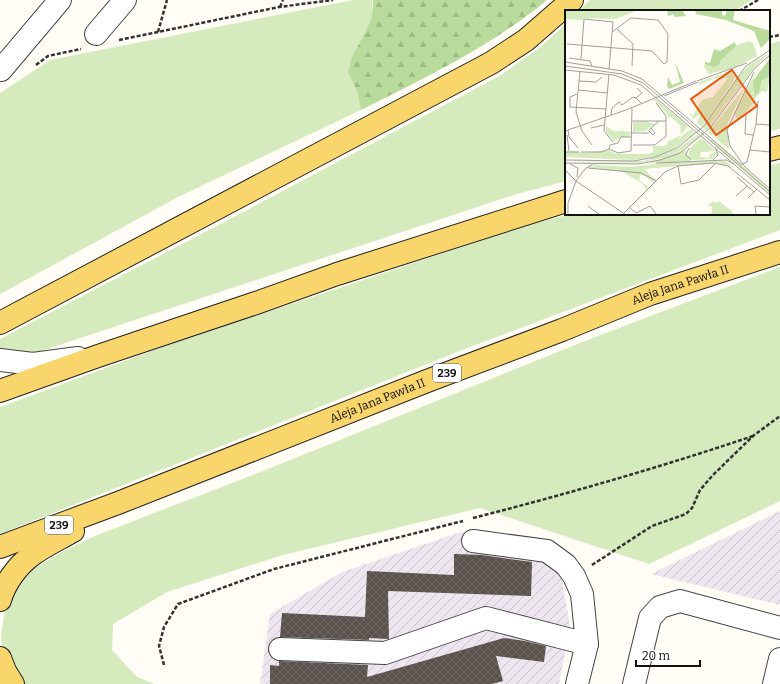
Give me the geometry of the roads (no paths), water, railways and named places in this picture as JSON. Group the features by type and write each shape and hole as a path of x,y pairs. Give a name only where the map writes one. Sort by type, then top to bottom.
{"main road":[{"path":"0,323 492,63 526,40 572,0"},
{"path":"770,150 780,147"},
{"path":"0,391 337,274 565,201"},
{"name":"Aleja Jana Pawła II","path":"0,547 118,503 427,381 562,330 650,294 780,252"},
{"path":"0,600 4,588 18,568 32,555 118,503"},
{"path":"0,658 4,672 13,684"}],"lane":[{"path":"1,70 60,0"},
{"path":"98,41 124,0"},
{"path":"0,360 33,364 98,356"},
{"path":"473,542 548,551 566,565 574,576 582,594 587,644 577,684"},
{"path":"634,684 650,618 660,607 680,601 780,628"},
{"path":"280,649 385,653 486,618 587,644"},
{"path":"774,684 780,659"}]}
